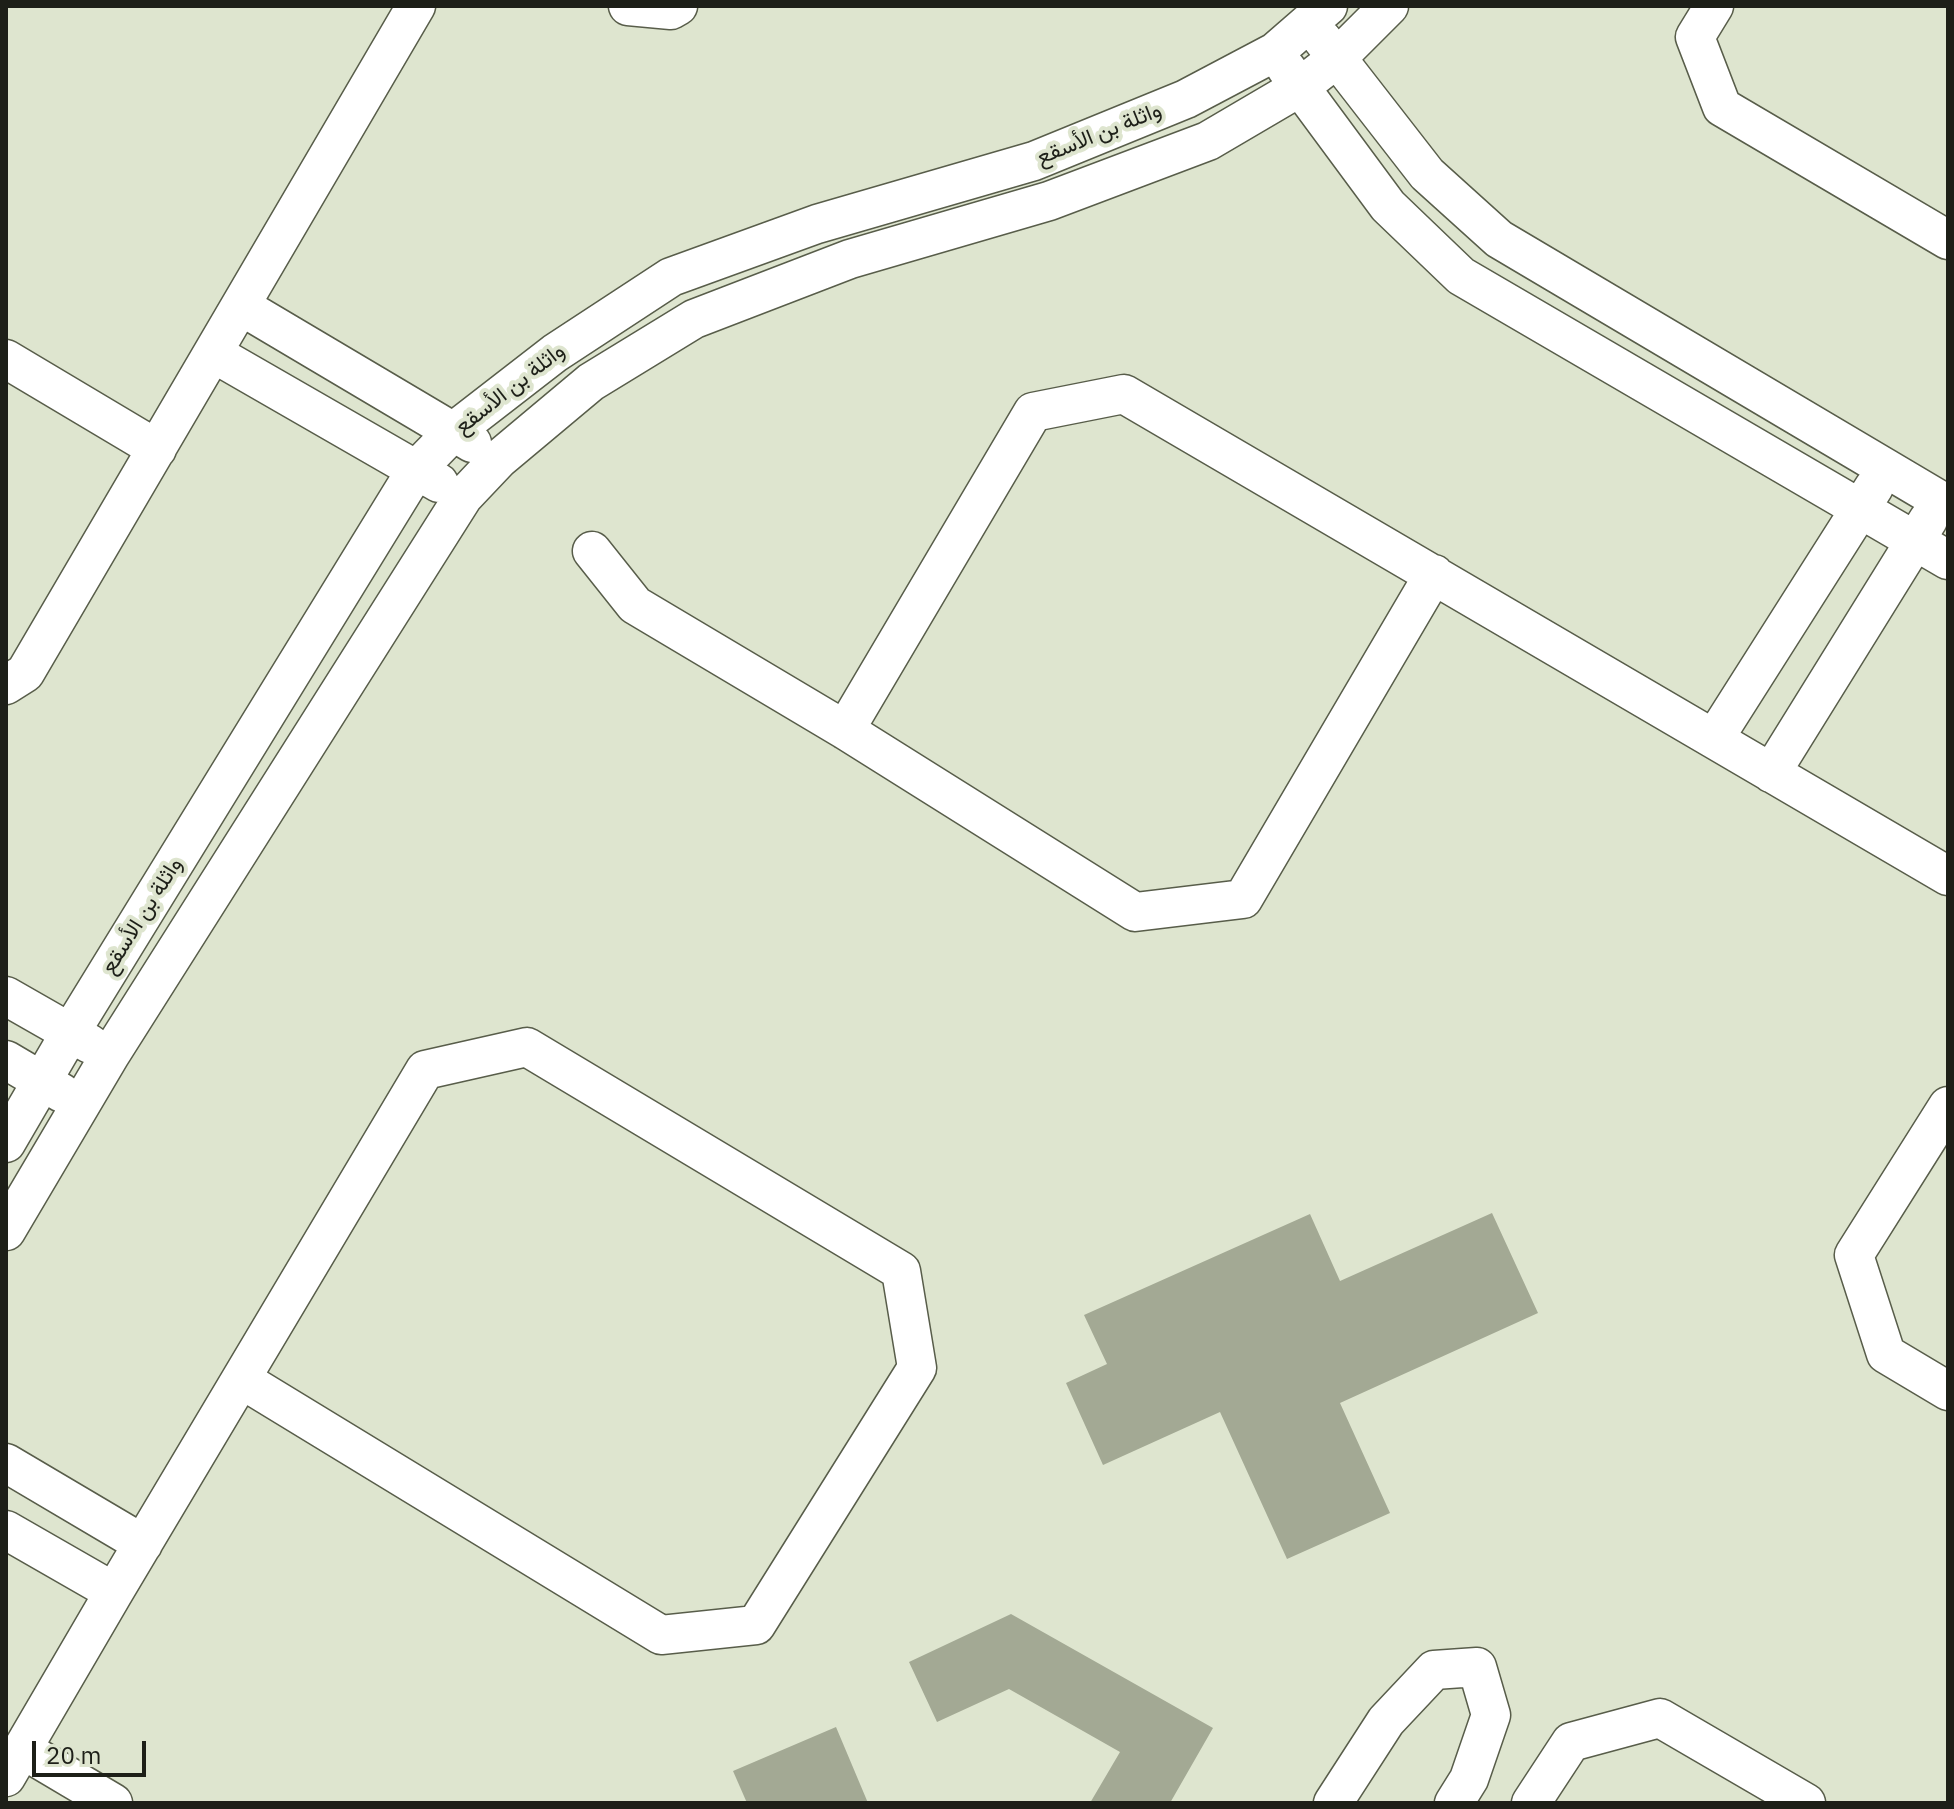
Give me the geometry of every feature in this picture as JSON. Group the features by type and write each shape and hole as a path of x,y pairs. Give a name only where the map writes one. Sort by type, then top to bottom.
{"street":[{"path":"6,685 25,673 416,6"},
{"path":"628,6 671,10 678,6"},
{"path":"6,1231 110,1055 463,497 499,459 591,382 694,319 850,259 1049,201 1208,141 1300,87 1336,59 1389,6"},
{"path":"1714,6 1695,37 1722,107 1948,240"},
{"path":"1319,15 1336,59 1427,174 1499,239 1944,502 1915,540 1771,773"},
{"name":"واثلة بن الأسقع","path":"6,1143 70,1033 416,470 453,432 555,353 671,277 817,224 1034,161 1186,99 1275,52 1319,15"},
{"path":"1275,52 1388,206 1461,276 1948,560"},
{"path":"241,306 499,459"},
{"path":"213,353 463,497"},
{"path":"6,359 157,449"},
{"path":"845,730 1033,412 1124,394 1948,876"},
{"path":"1714,739 1886,468"},
{"path":"592,551 635,605 845,730 1135,912 1243,899 1434,574"},
{"path":"6,996 110,1055"},
{"path":"113,1803 14,1763 114,1592 425,1070 527,1047 901,1271 917,1368 756,1625 661,1635 241,1379"},
{"path":"6,1060 81,1104"},
{"path":"1948,1106 1854,1255 1886,1354 1948,1391"},
{"path":"6,1463 143,1544"},
{"path":"6,1530 114,1592"},
{"path":"1333,1803 1386,1721 1434,1670 1477,1667 1491,1715 1469,1779 1454,1803"},
{"path":"1531,1803 1571,1742 1660,1718 1806,1803"}],"building":[{"path":"1492,1213 1538,1313 1340,1403 1390,1513 1287,1559 1220,1412 1103,1465 1066,1383 1107,1364 1084,1315 1310,1214 1340,1281"},
{"path":"1011,1614 1213,1728 1170,1803 1090,1803 1120,1752 1009,1689 937,1722 909,1662"},
{"path":"836,1727 868,1803 747,1803 733,1771"}]}
